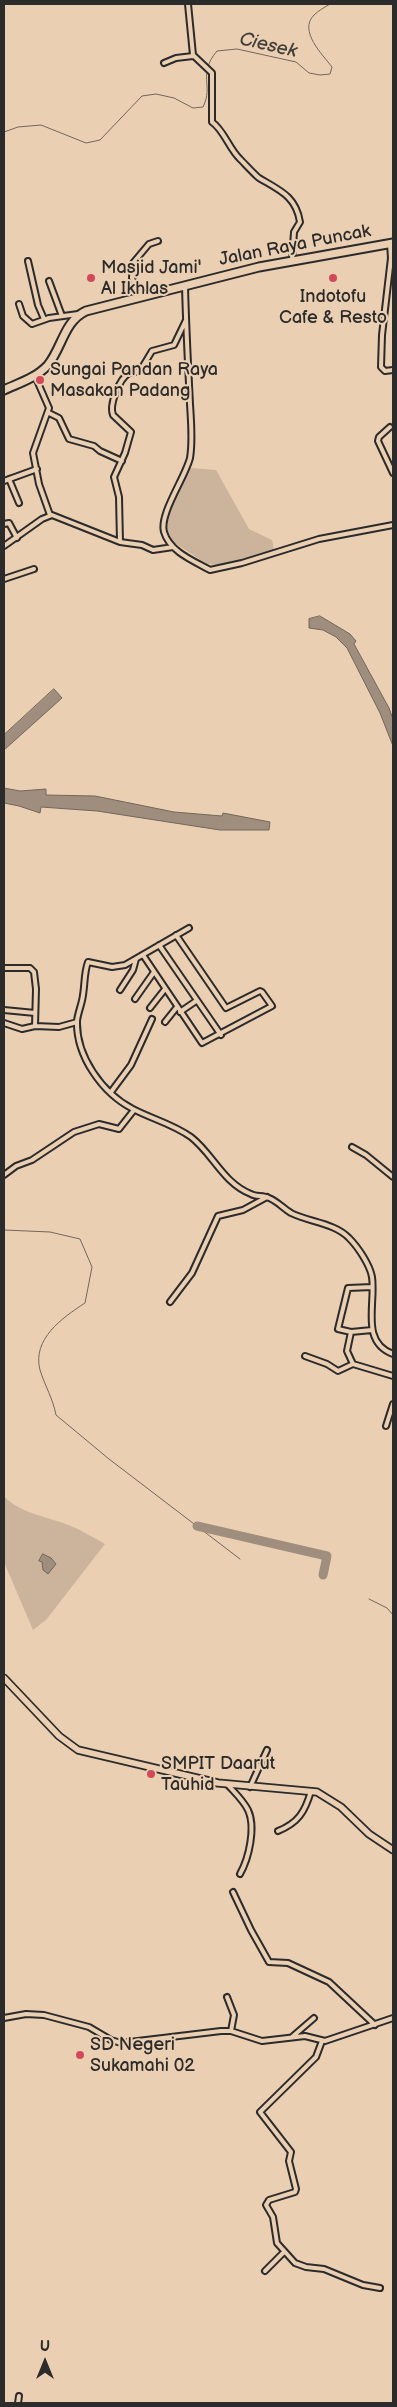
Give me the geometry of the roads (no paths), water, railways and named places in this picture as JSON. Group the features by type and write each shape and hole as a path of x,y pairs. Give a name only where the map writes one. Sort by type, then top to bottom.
{"highway":[{"name":"Jalan Raya Puncak","path":"80,314 139,296 185,285 292,261 392,243"},
{"path":"4,390 35,376 50,362 67,328 80,314"}],"street":[{"path":"188,4 193,56"},
{"path":"164,63 176,58 193,56 200,59 211,71 212,122 219,127 222,136 238,158 255,175 286,194 296,207 300,222 294,232 292,261"},
{"path":"139,296 132,278 133,263 149,244 158,241"},
{"path":"392,243 382,335 381,367 386,372 393,370"},
{"path":"28,261 38,306 44,319"},
{"path":"49,281 62,316"},
{"path":"185,285 192,446 185,474 163,522 164,534 173,547 210,570 242,563 319,538 393,525"},
{"path":"19,304 23,316 28,323 33,324 44,319 80,314"},
{"path":"120,542 119,497 114,477 122,461 131,432 112,413 112,403 118,387 128,374 140,371 152,351 174,346 186,320"},
{"path":"35,376 48,402 49,413 34,449 40,484 50,515"},
{"path":"49,413 59,418 69,439 94,446 100,451 122,461"},
{"path":"390,427 379,437 378,441 393,473"},
{"path":"4,481 37,468"},
{"path":"9,479 19,503"},
{"path":"4,546 50,515 68,519 93,533 120,542 142,545 153,550 173,547"},
{"path":"4,524 9,523 18,538"},
{"path":"4,579 34,569"},
{"path":"189,928 136,959 118,967 88,962 83,977 83,994 77,1022 79,1040 85,1057 95,1074 110,1092 134,1110 185,1133 197,1142 233,1183 251,1194 267,1197 292,1213 335,1229 347,1236 369,1269 372,1287 372,1330 375,1340 393,1354"},
{"path":"143,954 200,1042 206,1042 221,1035 272,1004 260,991 232,1007 226,1008 176,935"},
{"path":"159,945 221,1035"},
{"path":"120,990 133,970 136,959"},
{"path":"4,968 28,968 33,970 36,989 35,1026"},
{"path":"135,999 154,972"},
{"path":"150,1008 165,989"},
{"path":"180,1012 196,1001"},
{"path":"165,1022 177,1007"},
{"path":"4,1010 35,1013"},
{"path":"110,1092 132,1065 152,1019"},
{"path":"4,1023 22,1029 35,1026 59,1027 77,1022"},
{"path":"4,1175 16,1166 32,1160 74,1132 99,1124 119,1129 134,1110"},
{"path":"352,1147 366,1155 393,1177"},
{"path":"170,1302 192,1272 218,1216 243,1210 267,1197"},
{"path":"372,1287 352,1287 347,1290 338,1329 351,1332 372,1330"},
{"path":"351,1332 347,1351 353,1364"},
{"path":"305,1356 327,1364 338,1371 353,1364 393,1376"},
{"path":"386,1426 393,1404"},
{"path":"4,1678 59,1736 78,1750 228,1785 311,1791 332,1800 369,1834 393,1850"},
{"path":"250,1787 267,1750"},
{"path":"228,1785 243,1802 250,1817 249,1855 240,1874"},
{"path":"278,1831 298,1821 305,1810 311,1791"},
{"path":"233,1892 241,1912 269,1962 288,1963 329,1982 375,2025"},
{"path":"226,1997 234,2015 231,2031"},
{"path":"4,2018 21,2014 44,2015 89,2027 111,2040 122,2042 231,2031 262,2041 305,2036 322,2041 393,2018"},
{"path":"290,2039 314,2018"},
{"path":"322,2041 316,2057 260,2112 292,2155 289,2161 296,2191 269,2200 266,2206 273,2217 276,2242 284,2252 302,2266 324,2269 363,2286 380,2288"},
{"path":"265,2270 284,2252"},
{"path":"18,2403 19,2396"}],"waterway":[{"name":"Ciesek","path":"4,132 18,127 41,125 86,143 100,140 142,96 156,94 174,98 193,108 203,107 207,92 208,67 217,51 237,49 296,62 309,73 330,74 332,67 318,49 310,35 309,28 310,21 314,15 330,4"},
{"path":"4,1230 50,1232 80,1239 92,1267 85,1303 67,1315 51,1330 40,1349 40,1370 56,1415 109,1459 240,1559"},
{"path":"197,1526 327,1556 323,1575"},
{"path":"369,1599 387,1608 393,1615"}],"place":[{"name":"Masjid Jami' Al Ikhlas","path":"91,278"},
{"name":"Indotofu Cafe & Resto","path":"333,278"},
{"name":"Sungai Pandan Raya Masakan Padang","path":"40,380"},
{"name":"SMPIT Daarut Tauhid","path":"151,1774"},
{"name":"SD Negeri Sukamahi 02","path":"80,2055"}]}
